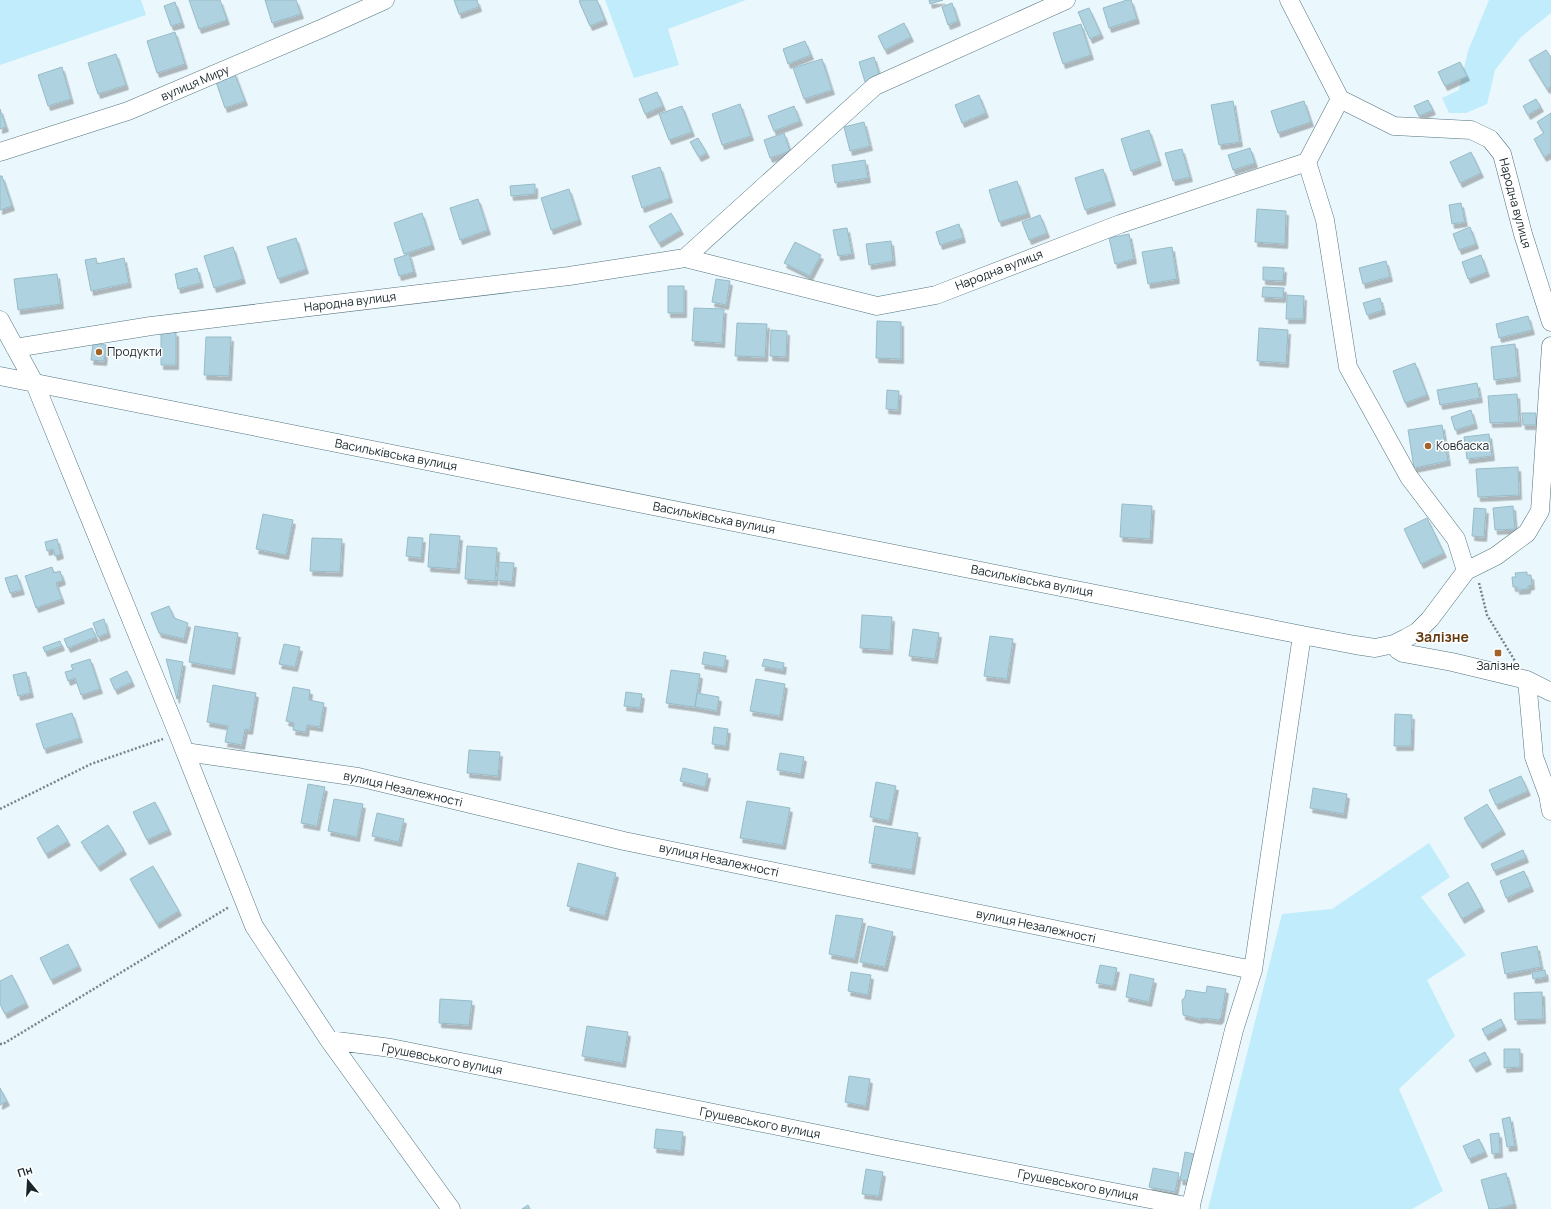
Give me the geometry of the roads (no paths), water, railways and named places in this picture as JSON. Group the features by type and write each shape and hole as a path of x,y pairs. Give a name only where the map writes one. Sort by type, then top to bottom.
{"street":[{"name":"вулиця Миру","path":"0,152 128,111 386,0"},
{"path":"685,258 875,86 1066,0"},
{"path":"1289,0 1340,99 1307,162 1326,220 1348,367 1409,477 1456,539 1470,569 1496,556 1527,533 1540,511 1551,346"},
{"name":"Народна вулиця","path":"1340,99 1394,126 1471,130 1490,139 1502,154 1523,234 1551,322"},
{"name":"Народна вулиця","path":"15,348 151,326 569,276 685,258 877,306 936,295 1120,224 1307,162"},
{"path":"0,320 35,384 178,734 254,926 329,1040 452,1209"},
{"name":"Васильківська вулиця","path":"0,376 1302,635 1376,648 1394,644 1417,632 1430,619 1470,569"},
{"path":"1190,1208 1234,1030 1253,970 1302,635"},
{"path":"1394,644 1398,650 1403,653 1452,662 1527,680 1551,692"},
{"path":"1527,680 1534,757 1548,795 1551,811"},
{"name":"вулиця Незалежності","path":"185,752 358,777 632,842 1253,970"},
{"name":"Грушевського вулиця","path":"329,1040 391,1048 1190,1208"}],"place":[{"name":"Продукти","path":"99,352"},
{"name":"Ковбаска","path":"1428,446"},
{"name":"Залізне","path":"1498,653"}],"district":[{"name":"Залізне","path":"1442,637"}]}
